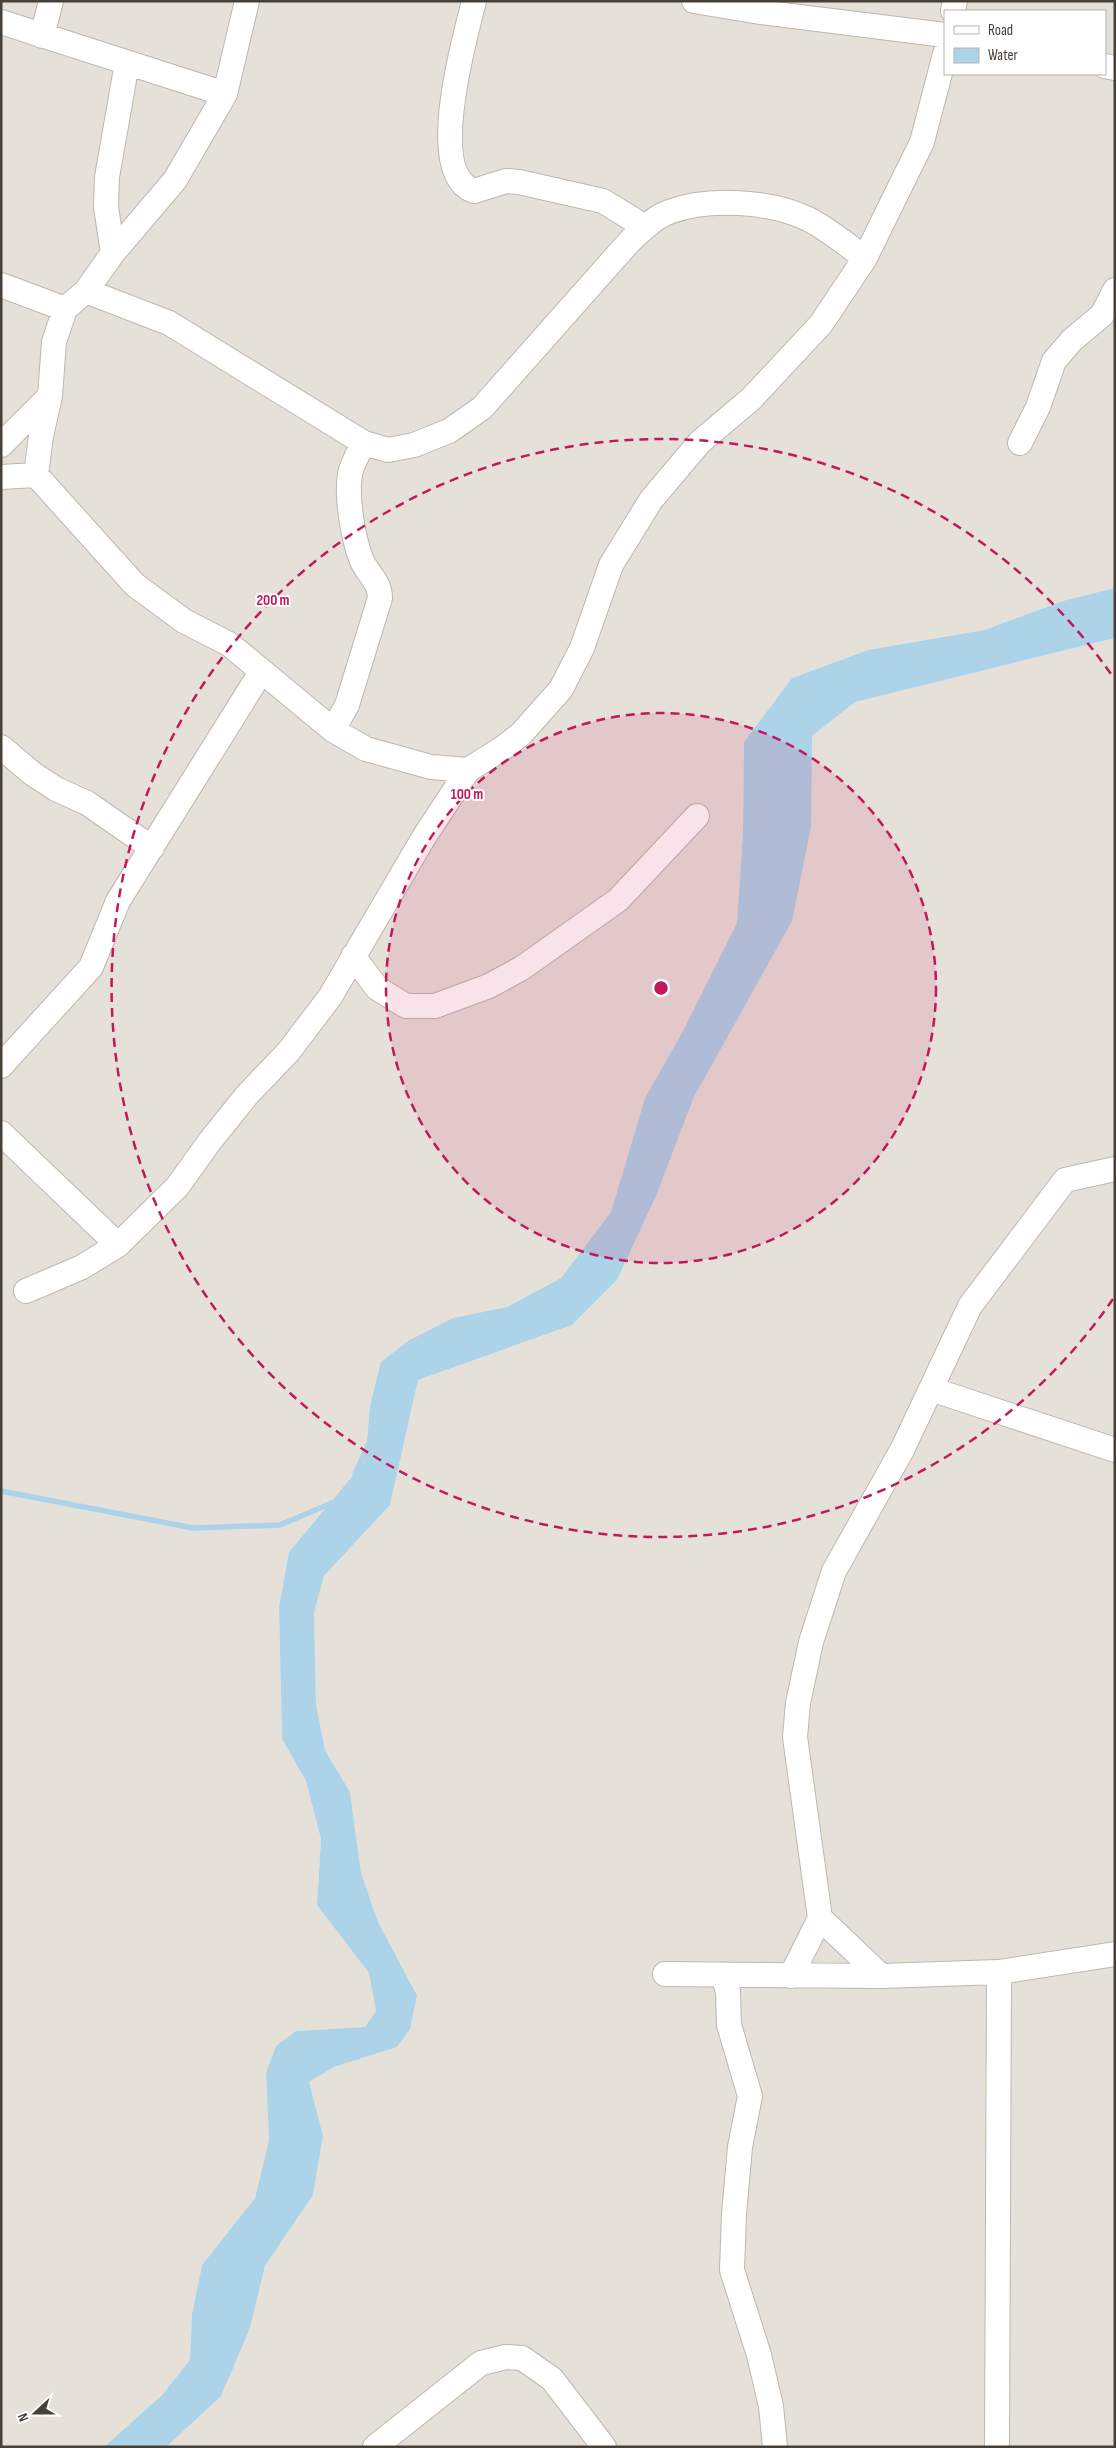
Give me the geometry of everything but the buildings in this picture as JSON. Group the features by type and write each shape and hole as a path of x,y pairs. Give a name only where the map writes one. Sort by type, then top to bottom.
{"street":[{"path":"42,36 51,1"},
{"path":"247,1 225,94 176,180 113,253 86,291 65,310 54,342 50,396 41,436 36,475 135,585 184,621 229,644 333,730 366,749 431,767 468,770"},
{"path":"474,1 452,96 450,119 450,140 455,169 464,185 474,192 506,182 541,186 603,201 645,227"},
{"path":"694,1 760,12 944,35"},
{"path":"1,22 225,94"},
{"path":"26,1291 82,1267 118,1245 177,1187 222,1126 289,1051 330,997 424,837 468,770 521,734 562,689 582,648 611,565 651,500 700,442 751,399 821,324 865,258 922,142 944,58"},
{"path":"113,253 106,207 107,177 127,63"},
{"path":"86,291 169,323 364,443 388,450 414,446 449,431 482,408 645,227 670,212 717,203 770,205 808,219 865,258"},
{"path":"1,286 65,310"},
{"path":"1020,443 1038,407 1054,360 1072,340 1102,315 1115,290"},
{"path":"1,445 50,396"},
{"path":"333,730 347,705 380,598 377,583 362,562 356,543 349,494 351,472 356,457 364,443"},
{"path":"1,477 36,475"},
{"path":"1,1066 91,967 118,901 261,672"},
{"path":"1,747 41,779 56,789 87,803 152,848"},
{"path":"353,956 377,988 406,1006 435,1006 489,986 522,968 618,900 697,816"},
{"path":"1,1133 118,1245"},
{"path":"791,1976 820,1918 794,1737 798,1703 811,1642 834,1571 902,1450 970,1306 1065,1180 1115,1169"},
{"path":"931,1388 1115,1450"},
{"path":"820,1918 881,1976"},
{"path":"665,1974 881,1976 999,1972 1115,1954"},
{"path":"997,2447 999,1972"},
{"path":"723,1975 728,1992 729,2025 750,2096 740,2147 734,2214 732,2270 759,2355 771,2406 775,2447"},
{"path":"375,2447 481,2363 506,2357 522,2358 552,2379 604,2447"}],"shaded area":[{"path":"1,1 1115,1 1115,588 1066,600 984,630 868,650 792,678 744,742 743,831 737,923 683,1031 645,1098 611,1212 561,1278 507,1307 453,1318 370,1406 365,1461 289,1552 279,1607 282,1739 306,1781 321,1839 317,1905 369,1973 376,2011 365,2027 296,2031 266,2073 269,2140 255,2198 202,2265 192,2314 190,2360 162,2395 104,2447 1,2447"},
{"path":"1115,638 1115,2447 166,2447 250,2328 265,2266 313,2195 323,2136 309,2082 334,2067 397,2047 417,1994 378,1922 361,1873 350,1792 325,1750 316,1704 314,1613 324,1576 390,1505 418,1380 572,1325 617,1280 656,1196 694,1097 736,1020 811,826 811,736 855,702"}],"water":[{"path":"1115,588 1115,638 855,702 812,736 811,826 792,921 694,1097 656,1196 617,1280 572,1325 418,1380 390,1505 324,1576 314,1613 316,1704 325,1750 350,1792 361,1873 378,1922 417,1995 410,2029 397,2047 334,2067 309,2082 323,2136 313,2195 265,2266 250,2328 221,2396 166,2447 104,2447 162,2395 190,2360 192,2314 202,2265 255,2198 269,2140 266,2073 276,2046 296,2031 365,2027 376,2011 369,1973 317,1905 321,1839 306,1781 282,1739 279,1607 289,1552 365,1461 370,1406 381,1362 408,1341 453,1318 507,1307 561,1278 611,1212 645,1098 683,1031 737,923 743,831 744,742 792,678 868,650 984,630 1066,600"}],"waterway":[{"path":"355,1474 368,1446"},
{"path":"1,1491 193,1528 280,1525 334,1502"}]}
